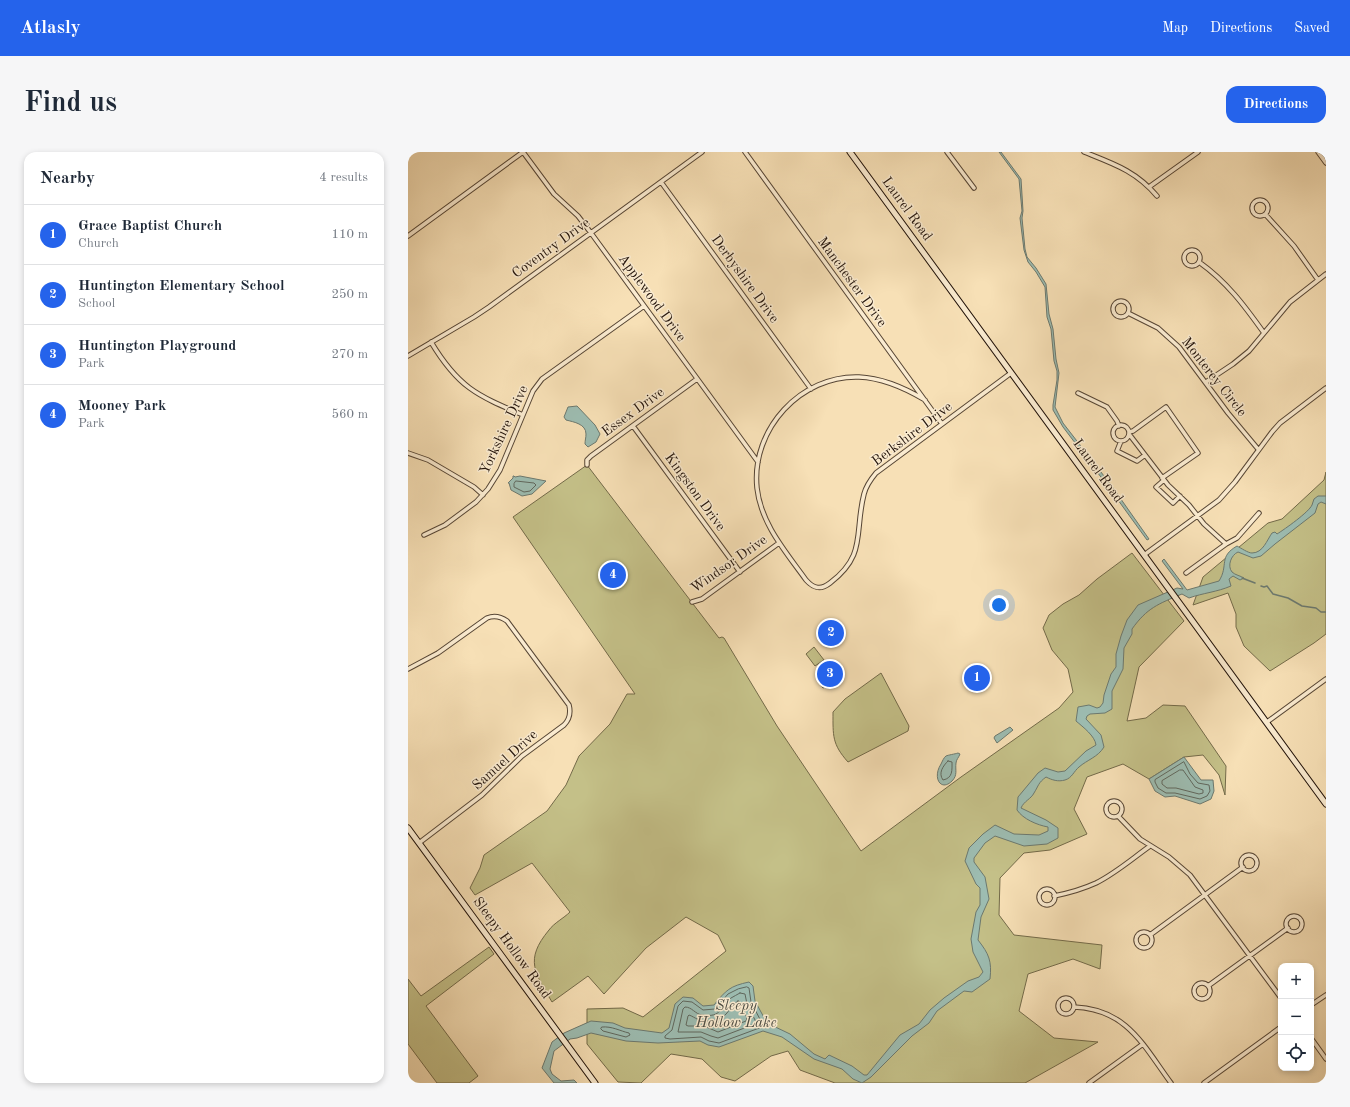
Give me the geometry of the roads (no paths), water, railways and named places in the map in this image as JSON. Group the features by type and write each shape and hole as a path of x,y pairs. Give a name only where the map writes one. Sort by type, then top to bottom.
{"street":[{"name":"Applewood Drive","path":"523,152 554,194 578,216 591,233 758,462"},
{"path":"408,236 523,152"},
{"name":"Coventry Drive","path":"408,356 474,317 702,152"},
{"name":"Manchester Drive","path":"745,152 942,424"},
{"name":"Laurel Road","path":"850,152 1326,804"},
{"path":"948,152 974,188"},
{"path":"1084,152 1094,154 1133,174 1149,187 1157,196"},
{"path":"1149,187 1198,152"},
{"path":"1318,152 1326,162"},
{"name":"Derbyshire Drive","path":"661,182 811,389"},
{"path":"1259,200 1264,202 1268,209 1266,214 1261,216 1254,214 1252,207 1254,203 1259,200"},
{"path":"1266,214 1289,240 1318,280"},
{"path":"1190,250 1195,251 1199,254 1199,262 1195,266 1187,265 1184,261 1185,253 1190,250"},
{"path":"1199,262 1229,288 1264,333"},
{"path":"1206,382 1241,359 1253,347 1280,312 1290,302 1326,274"},
{"name":"Monterey Circle","path":"1118,302 1125,303 1128,307 1128,313 1122,317 1117,316 1113,310 1114,305 1118,302"},
{"name":"Yorkshire Drive","path":"424,535 445,525 470,508 484,495 500,470 533,390 542,379 644,306"},
{"name":"Monterey Circle","path":"1128,313 1148,322 1169,337 1186,355 1242,431 1258,449"},
{"path":"431,342 452,372 469,389 490,401 523,415"},
{"name":"Berkshire Drive","path":"779,543 812,586 820,588 829,584 844,572 853,558 864,494 873,476 883,467 1012,373"},
{"path":"779,543 760,506 757,488 758,462 767,433 777,416 795,399 811,389 824,383 841,379 865,378 894,385 925,400"},
{"name":"Essex Drive","path":"587,465 591,456 697,379"},
{"path":"1144,555 1219,500 1228,491 1268,435 1280,423 1326,388"},
{"path":"1078,393 1107,407 1119,426"},
{"path":"1180,496 1173,503 1156,487 1163,479 1198,453 1166,407 1129,433 1127,439 1121,441 1115,438 1113,433 1115,428 1124,426 1129,433 1145,455 1163,479 1180,496 1198,516 1226,544"},
{"name":"Kingston Drive","path":"633,426 740,572"},
{"path":"1121,441 1117,451 1137,461 1145,455"},
{"path":"408,453 428,460 474,487 484,495"},
{"path":"1186,573 1226,544 1237,538 1259,513"},
{"name":"Windsor Drive","path":"692,602 702,599 779,543"},
{"name":"Samuel Drive","path":"408,669 438,653 487,618 495,616 499,617 507,621 569,706 570,714 567,722 522,756 482,795 419,843"},
{"path":"1267,722 1326,679"},
{"path":"1110,802 1117,802 1121,805 1121,812 1118,816 1113,817 1106,812 1106,806 1110,802"},
{"path":"1118,816 1140,839 1179,864 1194,879 1278,994"},
{"name":"Sleepy Hollow Road","path":"408,828 595,1083"},
{"path":"1054,896 1072,892 1096,883 1150,846"},
{"path":"1250,855 1256,858 1257,866 1253,870 1248,870 1243,867 1242,863 1245,856 1250,855"},
{"path":"1150,934 1243,867"},
{"path":"1045,889 1052,891 1054,896 1053,901 1049,904 1044,904 1039,898 1040,893 1045,889"},
{"path":"1295,916 1300,919 1301,926 1299,930 1294,931 1288,928 1287,921 1290,917 1295,916"},
{"path":"1208,986 1288,928"},
{"path":"1143,932 1150,934 1152,942 1149,946 1142,947 1138,944 1138,934 1143,932"},
{"path":"1201,983 1208,986 1210,991 1207,997 1199,998 1196,995 1194,990 1197,985 1201,983"},
{"path":"1314,1003 1326,994"},
{"path":"1068,998 1073,1002 1074,1007 1070,1013 1065,1014 1059,1010 1058,1005 1061,1000 1068,998"},
{"path":"1074,1007 1095,1009 1116,1018 1134,1032 1171,1083"},
{"path":"1204,1083 1278,1029"},
{"path":"1314,1042 1326,1059"},
{"path":"1089,1083 1143,1044"}],"water":[{"path":"999,152 1001,152 1021,179 1023,211 1022,218 1025,249 1027,257 1046,284 1049,314 1053,329 1059,373 1055,407 1063,423 1111,485 1149,539 1147,540 1063,427 1053,410 1057,371 1054,361 1051,329 1047,317 1045,287 1028,262 1024,250 1020,218 1022,211 1019,179"},
{"path":"577,406 595,425 600,434 596,442 588,447 585,444 586,434 584,428 579,424 566,420 564,417 568,407"},
{"path":"513,476 546,481 532,494 522,496 511,490 508,483"},
{"name":"Sleepy Hollow Lake","path":"1318,496 1326,496 1326,504 1321,502 1318,504 1315,513 1261,556 1253,558 1238,552 1233,556 1230,561 1232,572 1244,578 1240,580 1233,576 1229,579 1231,586 1189,598 1182,594 1154,607 1137,622 1132,629 1132,634 1124,648 1123,669 1112,691 1112,709 1105,713 1090,714 1086,719 1101,735 1104,747 1096,756 1079,767 1067,779 1057,781 1046,777 1021,808 1046,820 1058,828 1058,838 1047,844 1024,846 995,836 985,843 974,858 974,862 985,877 989,899 981,917 978,940 985,949 989,958 991,967 990,979 972,992 964,991 937,1011 929,1023 912,1036 871,1077 862,1083 853,1079 842,1069 814,1059 782,1037 763,1031 719,1047 708,1045 700,1041 658,1043 626,1041 591,1033 570,1039 554,1051 550,1069 552,1074 561,1081 574,1080 577,1083 554,1083 542,1068 552,1042 564,1033 591,1021 613,1023 625,1028 662,1033 669,1028 675,1004 683,997 693,998 703,1006 714,1005 729,989 749,982 753,986 755,1001 767,1023 790,1034 814,1054 825,1059 829,1055 852,1066 864,1075 867,1075 900,1035 919,1024 930,1010 944,998 968,981 979,977 983,972 973,952 971,939 976,912 980,905 980,888 976,884 965,861 969,848 983,834 995,825 1014,834 1039,835 1048,831 1048,827 1031,821 1017,810 1018,797 1038,773 1045,768 1058,772 1065,771 1086,751 1096,745 1091,735 1076,721 1078,707 1089,705 1097,708 1103,703 1111,674 1116,667 1116,654 1121,636 1127,620 1138,605 1177,588 1183,589 1162,561 1164,559 1187,590 1219,581 1226,558 1231,550 1237,546 1250,553 1259,551 1262,549 1272,533 1275,532 1277,534 1306,512 1312,505 1314,499"},
{"path":"1010,727 1013,730 997,743 994,738 995,736"},
{"path":"958,753 960,754 956,762 955,777 948,784 941,784 937,774 938,769 946,756"},
{"path":"1184,757 1201,780 1213,780 1214,791 1211,799 1200,804 1175,796 1165,797 1155,791 1149,779"}],"waterway":[{"path":"1242,578 1255,583"},
{"path":"1261,586 1267,586 1273,594 1288,598 1302,606 1316,608 1321,612 1326,612"}],"place":[{"name":"Mooney Park","path":"613,575"},
{"name":"Huntington Elementary School","path":"831,633"},
{"name":"Huntington Playground","path":"830,674"},
{"name":"Grace Baptist Church","path":"977,678"}]}
